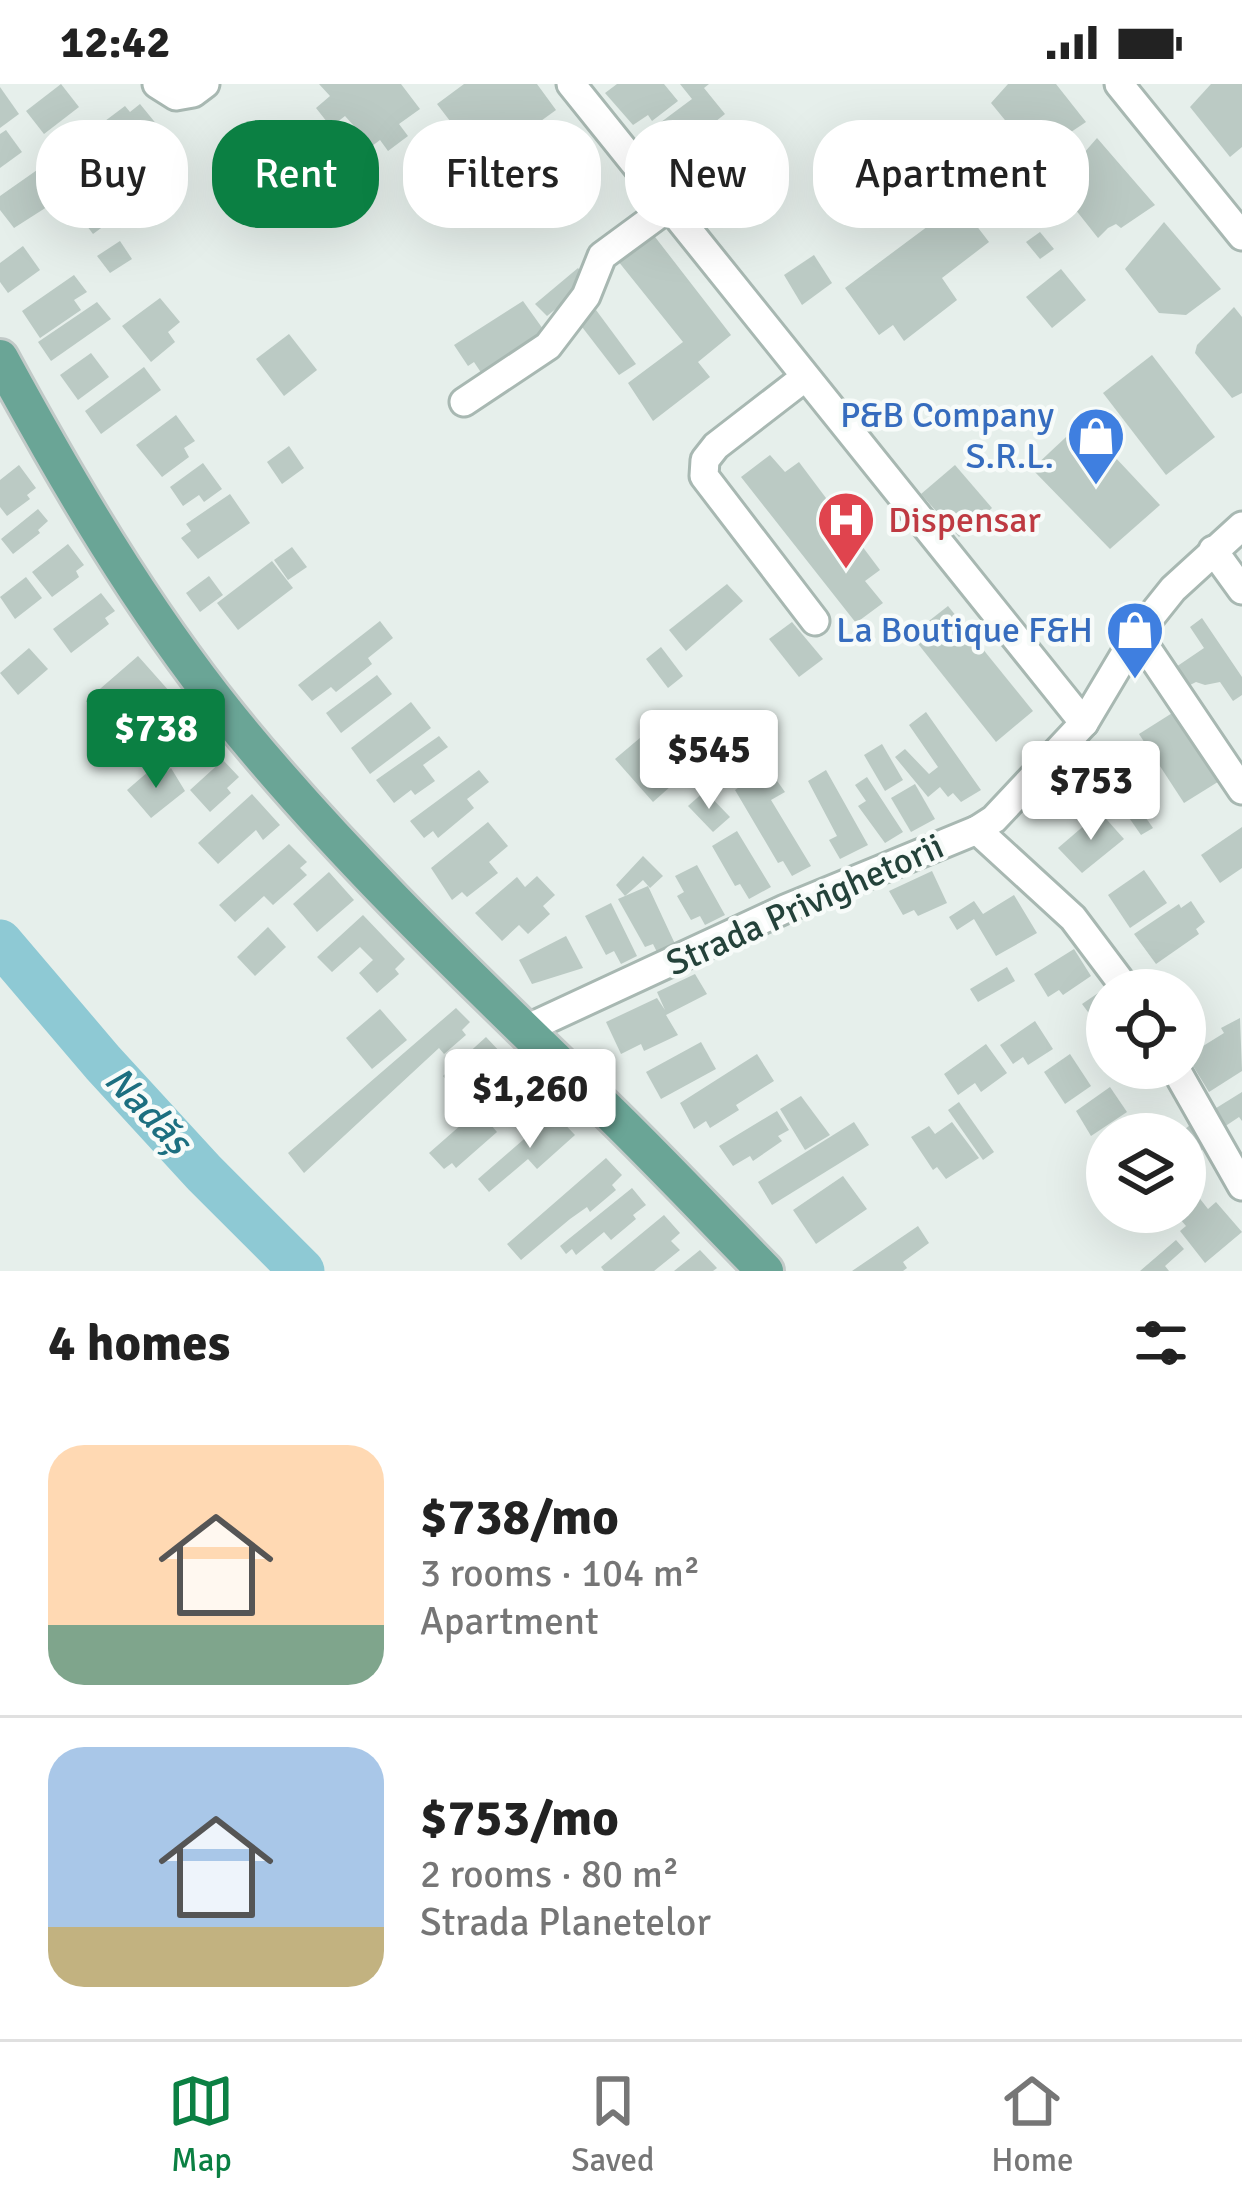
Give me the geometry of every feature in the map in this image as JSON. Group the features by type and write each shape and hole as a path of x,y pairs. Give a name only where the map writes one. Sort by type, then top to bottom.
{"main road":[{"path":"0,358 128,576 228,716 334,838 765,1271"}],"street":[{"path":"157,84 176,96 193,93 205,84"},
{"path":"571,84 625,151"},
{"path":"1119,84 1242,236"},
{"path":"464,402 548,346 586,296 602,256 640,228"},
{"path":"687,228 1084,723"},
{"path":"804,378 716,446 705,460 704,476 814,621"},
{"name":"Strada Privighetorii","path":"524,1030 806,900 977,830 1011,804 1084,723 1137,634 1173,589 1242,526"},
{"path":"1214,550 1242,590"},
{"path":"1137,634 1242,790"},
{"path":"977,830 1073,918 1111,969"},
{"path":"1187,1089 1242,1186"}],"building":[{"path":"61,84 79,107 62,120 36,120 36,124 26,111"},
{"path":"319,84 401,84 420,109 399,124 403,140 388,151 379,141 379,120 345,116 325,120 316,108 330,96"},
{"path":"464,84 537,84 556,110 542,120 449,120 437,104"},
{"path":"617,84 664,84 678,101 653,120 648,115 629,120 605,93"},
{"path":"680,84 709,84 704,88 725,114 717,120 664,120 692,99"},
{"path":"1008,84 1056,84 1084,120 1005,120 991,103"},
{"path":"1211,84 1242,84 1242,147 1230,157 1190,107"},
{"path":"0,87 19,114 0,128"},
{"path":"140,104 153,120 106,120 125,106 130,112"},
{"path":"6,130 22,152 0,168 0,134"},
{"path":"1097,138 1155,205 1121,228 1116,224 1108,228 1098,238 1089,227 1089,147"},
{"path":"36,171 36,214 14,228 0,210 0,196"},
{"path":"1164,222 1221,289 1186,315 1159,313 1125,269"},
{"path":"925,228 978,228 989,242 942,278 957,300 904,341 893,325 879,335 845,288"},
{"path":"1040,232 1054,249 1040,259 1026,242"},
{"path":"652,233 731,335 698,362 710,377 653,421 628,383 683,342 618,261"},
{"path":"120,241 132,259 110,273 97,256"},
{"path":"23,246 40,270 8,293 0,282 0,263"},
{"path":"814,255 832,283 802,305 784,275"},
{"path":"578,268 589,282 547,316 535,304"},
{"path":"1061,269 1086,300 1052,328 1026,297"},
{"path":"74,275 87,292 74,300 81,310 40,338 22,311"},
{"path":"160,298 180,322 168,332 175,342 151,362 122,326"},
{"path":"523,301 548,336 484,377 474,362 468,366 454,345"},
{"path":"97,302 111,319 51,361 38,342"},
{"path":"1234,307 1242,317 1242,393 1232,398 1195,353 1197,345"},
{"path":"596,310 636,364 619,375 579,323"},
{"path":"289,334 317,370 284,396 256,359"},
{"path":"91,353 109,377 78,400 60,375"},
{"path":"1152,355 1215,437 1166,475 1103,393"},
{"path":"144,367 161,390 101,434 85,411"},
{"path":"176,415 195,441 184,448 189,457 162,477 136,445"},
{"name":"P&B Company S.R.L.","path":"1082,422 1160,505 1110,549 1032,469"},
{"path":"289,446 304,468 282,484 267,462"},
{"path":"770,455 785,472 799,462 880,570 865,581 883,603 856,623 741,477"},
{"path":"203,463 222,489 204,502 199,495 183,506 170,487"},
{"path":"19,465 36,488 27,495 30,499 7,516 0,507 0,480"},
{"path":"955,465 992,508 959,537 921,494"},
{"path":"230,494 250,523 198,559 181,538 191,531 186,524"},
{"path":"38,509 48,521 13,554 1,539"},
{"path":"68,544 84,565 76,571 79,577 52,597 32,572"},
{"path":"292,547 307,567 288,580 274,560"},
{"path":"272,561 293,588 238,630 217,603"},
{"path":"209,576 223,595 200,612 186,593"},
{"path":"26,577 42,598 15,619 0,597"},
{"path":"727,584 743,601 686,651 669,630"},
{"path":"101,593 115,611 105,618 109,624 71,653 53,629"},
{"path":"948,606 1033,711 996,742 911,635"},
{"path":"1202,618 1242,677 1242,695 1233,701 1220,682 1188,686 1176,667 1204,648 1190,627"},
{"path":"380,621 393,638 368,658 372,664 336,692 331,687 312,701 298,685"},
{"path":"792,622 823,659 799,677 769,639"},
{"path":"661,647 683,676 668,688 646,659"},
{"path":"29,648 48,669 18,695 0,673"},
{"path":"138,656 170,692 118,738 115,734 107,741 94,725 101,719 86,701"},
{"path":"377,675 392,694 341,733 326,713"},
{"path":"182,702 212,737 177,767 157,766 135,741"},
{"path":"411,702 431,728 370,774 351,748"},
{"path":"1177,710 1221,780 1184,803 1139,734"},
{"path":"926,712 981,790 961,802 940,787 928,797 895,757 905,749 929,774 938,767 909,725"},
{"path":"647,732 673,761 659,773 671,786 653,802 615,759"},
{"path":"439,736 448,747 423,765 435,781 394,803 376,780"},
{"path":"882,744 903,780 885,791 864,755"},
{"path":"760,757 785,792 771,800 811,866 792,876 783,861 778,863 735,790 755,776 748,765"},
{"path":"223,760 239,777 227,788 231,793 210,812 190,790"},
{"path":"171,768 185,791 151,818 127,790 149,771 157,769 163,775"},
{"path":"479,770 489,782 467,799 474,808 438,838 433,831 424,838 410,821"},
{"path":"826,770 868,845 840,859 829,840 837,836 808,781"},
{"path":"867,777 903,832 885,843 858,806 866,801 855,785"},
{"path":"1118,778 1153,828 1141,835 1107,786"},
{"path":"915,784 935,819 911,832 891,798"},
{"path":"705,791 730,817 713,832 688,806"},
{"path":"252,794 280,825 263,840 256,830 218,864 198,843"},
{"path":"1100,812 1124,839 1082,873 1058,848"},
{"path":"488,822 508,846 489,862 498,873 467,897 462,892 452,900 431,868"},
{"path":"1242,827 1242,868 1220,883 1201,855"},
{"path":"737,831 771,887 749,899 740,884 735,886 712,846"},
{"path":"289,844 307,862 300,868 307,875 273,905 264,896 235,922 219,905"},
{"path":"643,856 663,876 650,888 643,880 625,896 616,885"},
{"path":"697,865 725,915 705,925 700,916 691,920 677,896 684,892 675,876"},
{"path":"1144,870 1167,903 1130,928 1108,895"},
{"path":"932,871 947,903 918,916 914,910 903,915 889,891"},
{"path":"329,872 354,900 317,932 293,904"},
{"path":"537,876 555,895 543,906 550,914 528,934 519,925 502,941 475,913 517,877 525,887"},
{"path":"648,886 676,946 658,954 653,944 645,947 618,899"},
{"path":"1014,895 1037,933 996,956 974,919 957,930 949,917 974,901 983,914"},
{"path":"1191,901 1205,922 1196,929 1199,934 1156,964 1134,934"},
{"path":"611,903 637,956 621,964 614,951 606,955 585,916"},
{"path":"363,915 405,959 395,969 399,974 377,993 359,973 373,960 360,947 332,972 317,957"},
{"path":"268,927 286,947 255,976 237,957"},
{"path":"566,936 583,968 532,984 519,960"},
{"path":"1074,949 1087,969 1086,979 1063,995 1059,990 1048,997 1034,974"},
{"path":"1007,967 1015,981 978,1002 970,989"},
{"path":"695,974 707,994 666,1015 678,1035 644,1051 641,1044 621,1054 606,1022 657,998 665,1010 657,992"},
{"path":"456,1008 470,1022 462,1030 466,1035 444,1054 439,1048 304,1173 288,1153"},
{"path":"380,1009 407,1040 372,1069 346,1038"},
{"path":"1240,1018 1242,1071 1209,1092 1206,1044 1224,1033 1221,1028"},
{"path":"1035,1021 1053,1049 1028,1065 1023,1057 1013,1064 1000,1045"},
{"path":"486,1037 502,1054 492,1063 497,1068 462,1098 443,1076"},
{"path":"701,1042 716,1069 661,1099 646,1072"},
{"path":"986,1044 1007,1073 981,1092 975,1083 958,1095 944,1074"},
{"path":"757,1054 774,1081 710,1128 706,1121 694,1129 680,1103"},
{"path":"1070,1054 1086,1078 1087,1089 1065,1104 1044,1072"},
{"path":"518,1074 538,1096 504,1125 485,1103"},
{"path":"1111,1089 1127,1112 1086,1113 1086,1128 1076,1111"},
{"path":"1242,1092 1242,1121 1239,1117 1224,1127 1213,1110"},
{"path":"801,1096 830,1135 805,1150 780,1109"},
{"path":"959,1102 994,1152 983,1160 948,1110"},
{"path":"478,1110 497,1132 456,1168 452,1163 444,1169 429,1153"},
{"path":"777,1111 789,1130 778,1136 782,1141 753,1161 750,1156 733,1166 719,1146"},
{"path":"554,1113 575,1135 537,1169 528,1159 489,1192 478,1179"},
{"path":"854,1122 869,1145 772,1205 758,1182"},
{"path":"952,1122 979,1158 946,1179 937,1167 933,1170 911,1137 929,1126 935,1134"},
{"path":"606,1158 622,1175 612,1185 616,1190 590,1212 587,1207 570,1219 521,1260 507,1244"},
{"path":"843,1176 867,1209 816,1244 793,1210"},
{"path":"632,1188 646,1205 633,1215 636,1219 611,1240 604,1232 576,1255 572,1249 566,1254 560,1246"},
{"path":"1216,1202 1242,1232 1205,1263 1182,1233 1206,1233 1206,1206"},
{"path":"664,1215 680,1233 671,1241 680,1250 654,1271 604,1271 601,1267"},
{"path":"918,1226 929,1243 903,1262 907,1268 903,1271 852,1271"},
{"path":"1176,1240 1184,1249 1165,1266 1169,1271 1140,1271"},
{"path":"700,1250 717,1268 674,1271"}],"waterway":[{"name":"Nadăș","path":"0,942 103,1063 302,1271"}],"place":[{"name":"P&B Company S.R.L.","path":"1096,487"},
{"name":"Dispensar","path":"846,571"},
{"name":"La Boutique F&H","path":"1135,681"}]}
